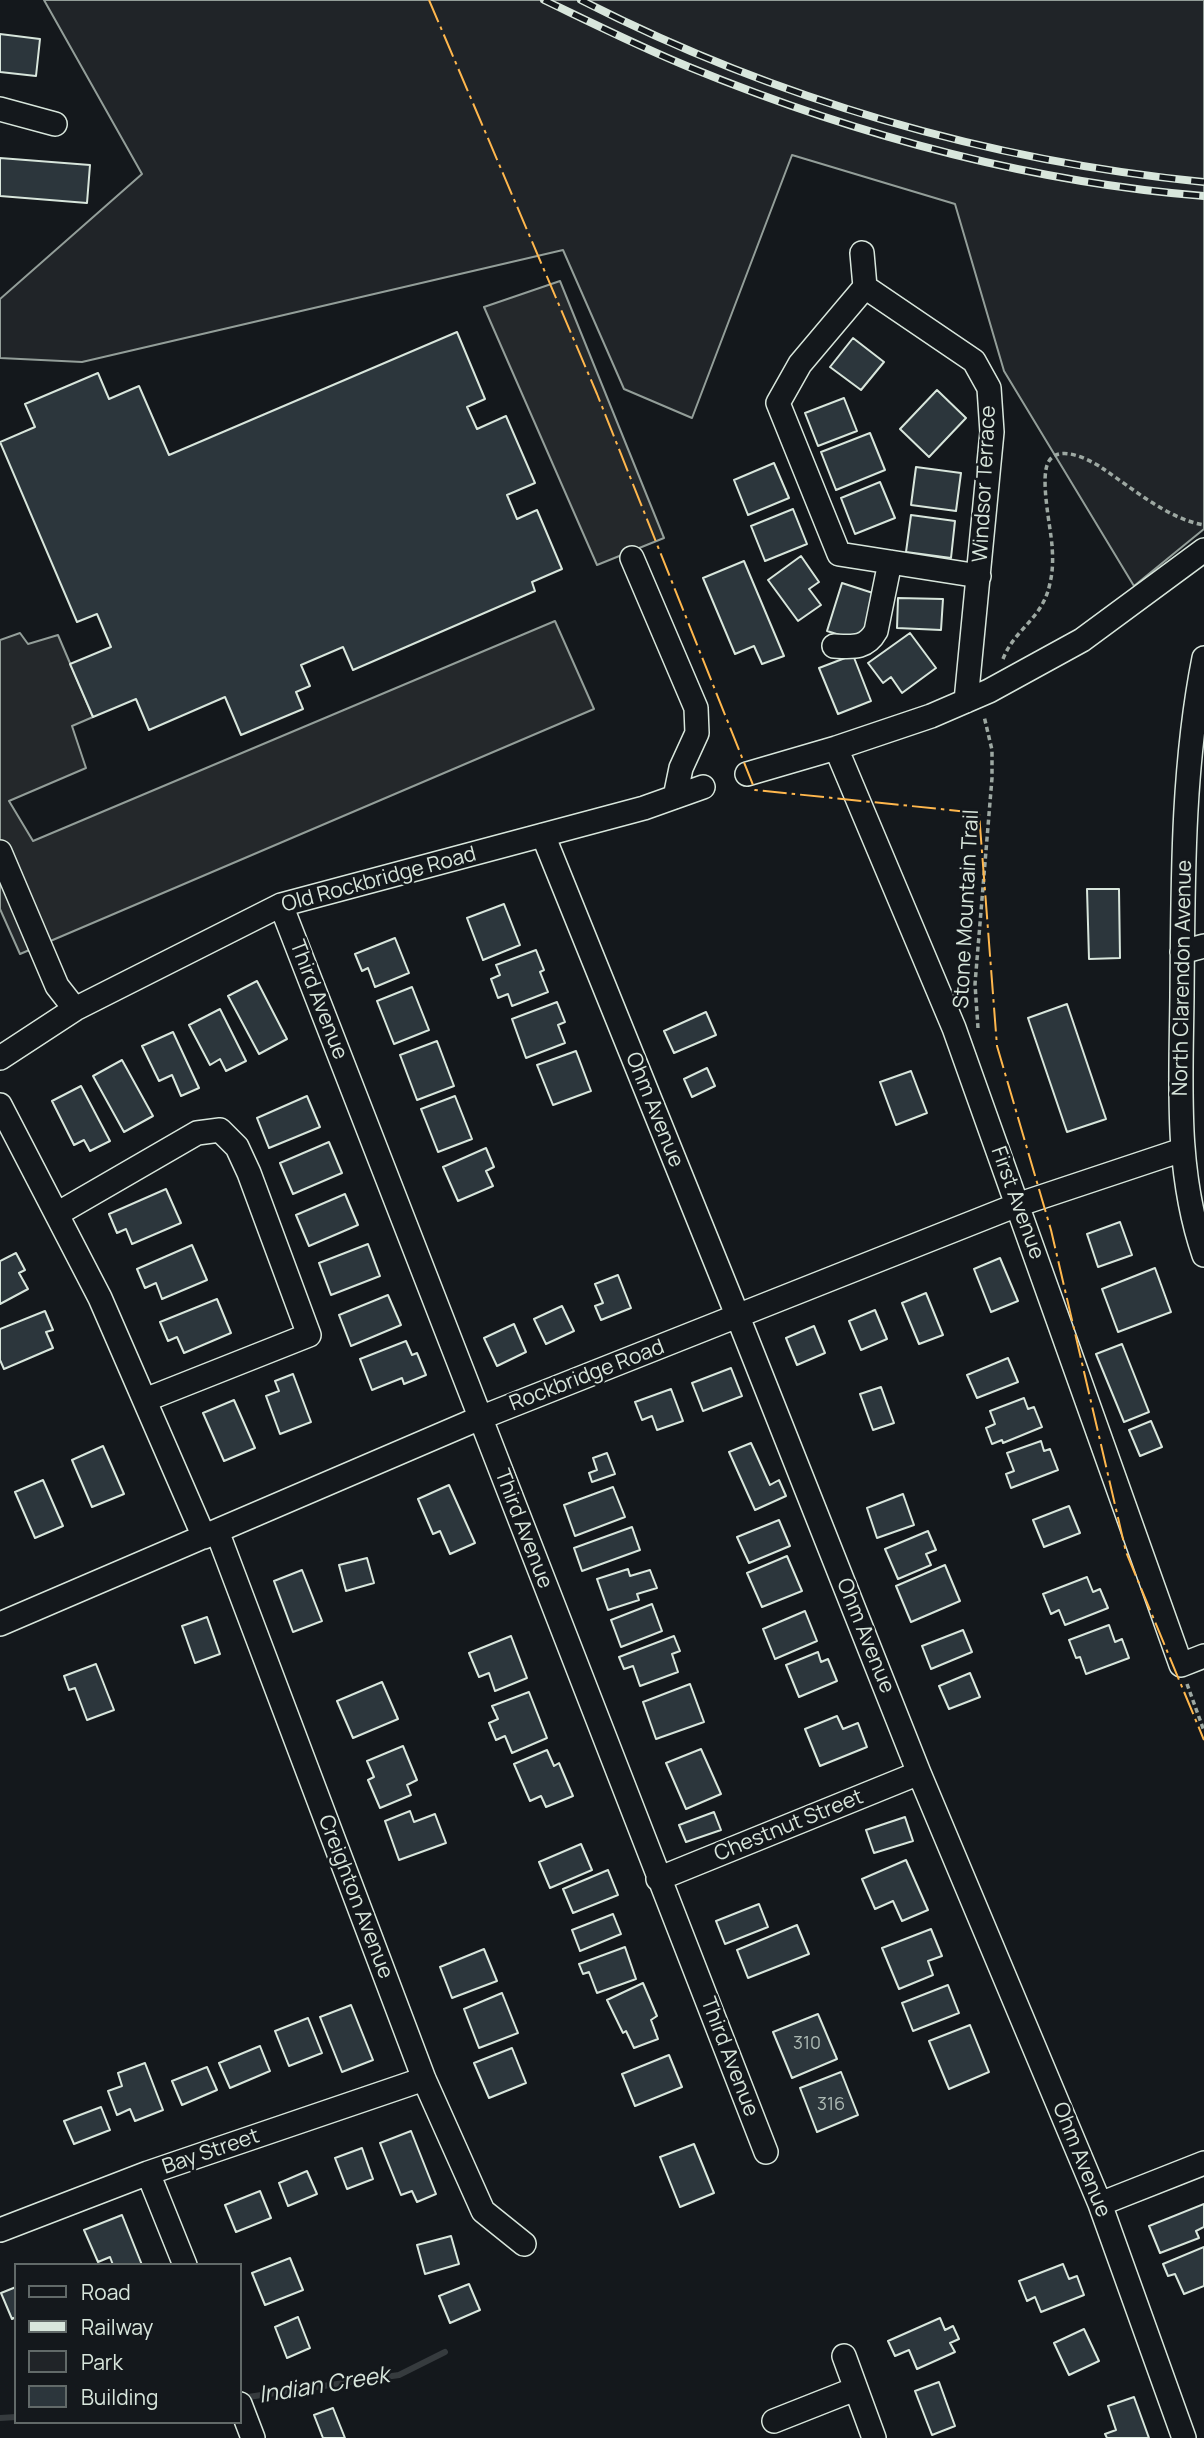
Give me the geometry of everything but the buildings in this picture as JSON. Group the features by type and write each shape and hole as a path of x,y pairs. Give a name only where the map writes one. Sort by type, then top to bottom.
{"street":[{"path":"0,110 55,124"},
{"path":"862,253 865,287"},
{"name":"Windsor Terrace","path":"973,704 979,576 992,432 989,388 974,361 865,287 800,364 778,402 839,554 979,576"},
{"path":"747,774 973,704 1082,640 1204,550"},
{"path":"632,558 696,708 697,733 681,768 676,797"},
{"path":"834,646 853,648 870,641 876,631 890,562"},
{"name":"North Clarendon Avenue","path":"1203,1246 1187,1189 1182,1150 1174,1007 1193,949 1188,766 1195,704 1204,658"},
{"name":"First Avenue","path":"836,748 937,984 1181,1665"},
{"name":"Old Rockbridge Road","path":"0,1058 75,1009 281,905 645,808 704,787"},
{"name":"Ohm Avenue","path":"543,835 919,1773 1100,2204 1184,2438"},
{"path":"0,852 57,986 75,1009"},
{"name":"Third Avenue","path":"281,905 766,2152"},
{"name":"Creighton Avenue","path":"0,1105 100,1298 145,1400 211,1534 424,2079 483,2211 524,2244"},
{"path":"57,1214 197,1133 220,1130 237,1147 309,1335 145,1400"},
{"name":"Rockbridge Road","path":"0,1624 480,1418 1136,1157 1182,1150"},
{"path":"1181,1665 1204,1656"},
{"name":"Chestnut Street","path":"659,1879 919,1773"},
{"name":"Bay Street","path":"0,2230 148,2173 424,2079"},
{"path":"1100,2204 1204,2163"},
{"path":"148,2173 183,2263"},
{"path":"844,2356 874,2438"},
{"path":"774,2421 855,2389"},
{"path":"242,2409 253,2438"}],"path":[{"path":"1000,667 1013,639 1042,607 1050,584 1052,547 1046,485 1047,467 1054,456 1066,454 1085,459 1151,501 1204,525"},
{"name":"Stone Mountain Trail","path":"973,704 988,726 992,750 975,984 979,1033"},
{"path":"1181,1665 1204,1731"}],"green space":[{"path":"44,0 1204,0 1204,529 1134,586 1004,371 955,204 792,155 692,418 624,389 563,250 82,362 0,358 0,299 142,174"}],"shaded area":[{"path":"560,281 664,538 597,565 484,307"},
{"path":"555,621 594,709 20,954 0,909 0,640 20,633 28,644 58,635 93,717 72,726 86,768 9,801 33,841"}],"waterway":[{"name":"Indian Creek","path":"242,2398 399,2375 445,2352"},
{"name":"Indian Creek","path":"0,2418 14,2417"}],"railway":[{"path":"544,0 689,67 878,134 1007,167 1138,189 1204,196"},
{"path":"581,0 730,67 806,96 884,120 1043,159 1204,182"}],"power":[{"path":"429,0 597,394 755,790 979,813 997,1046 1051,1230 1126,1552 1204,1740"}]}
